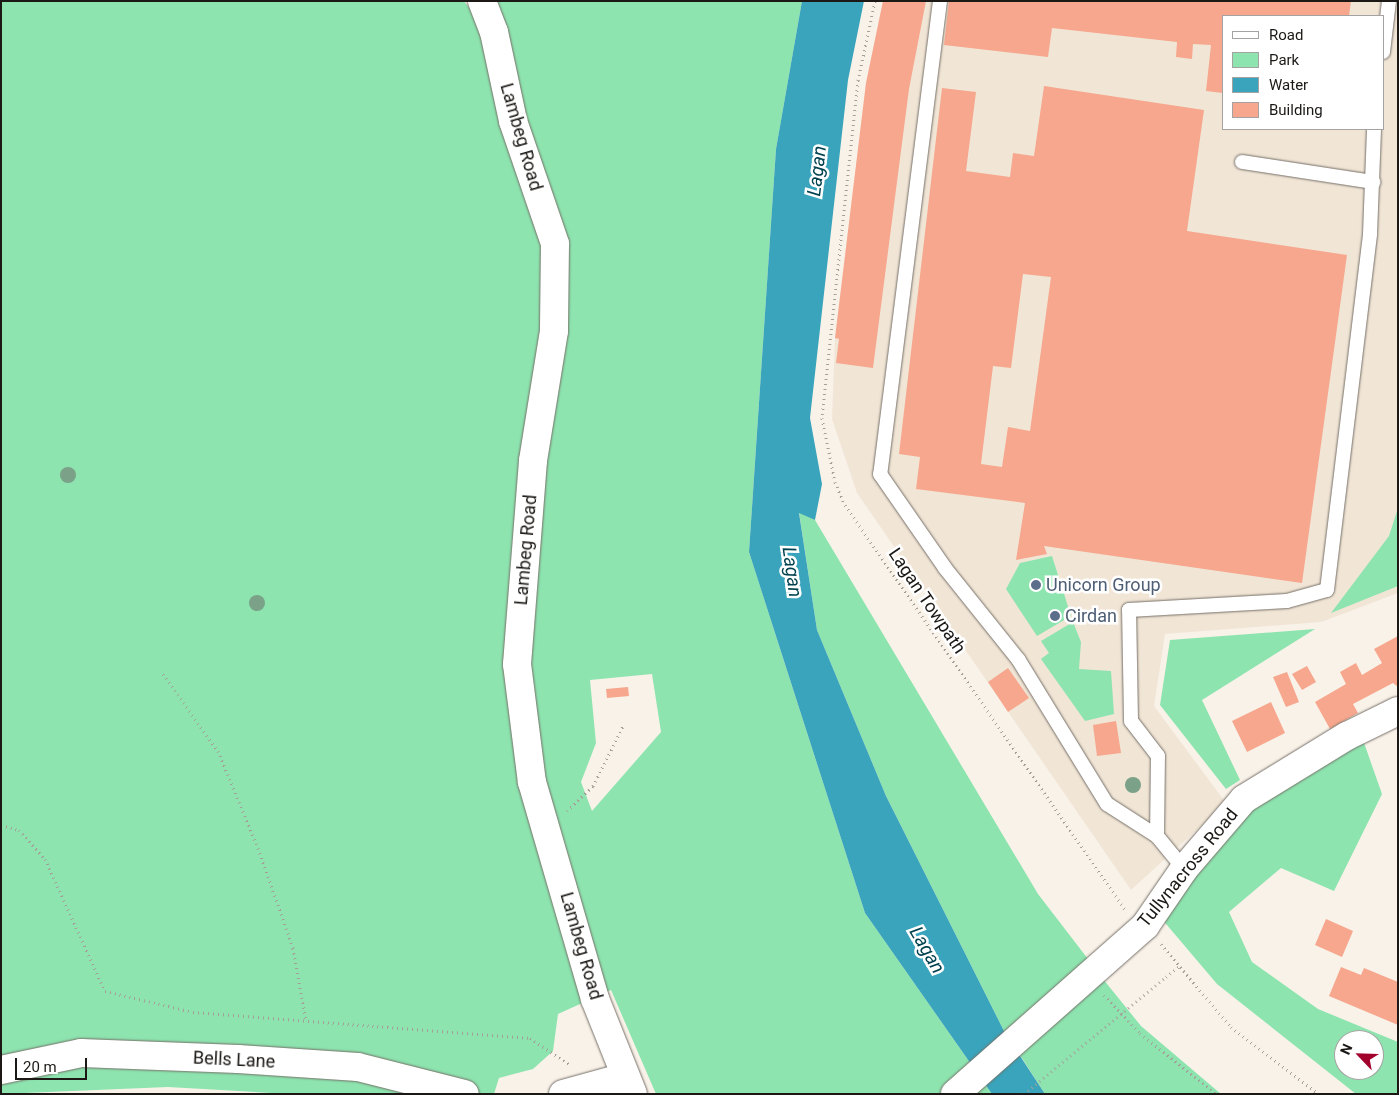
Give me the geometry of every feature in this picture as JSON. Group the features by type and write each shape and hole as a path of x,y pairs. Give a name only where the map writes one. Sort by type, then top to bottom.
{"street":[{"name":"Lambeg Road","path":"482,1 494,32 513,121 555,244 554,331 533,461 517,664 532,782 595,999 629,1086"},
{"name":"Tullynacross Road","path":"955,1094 1094,972 1141,928 1184,869 1244,799 1347,736 1398,712"},
{"name":"Bells Lane","path":"1,1070 81,1053 238,1059 358,1067 466,1094"},
{"path":"563,1094 596,1085 629,1086"}],"lane":[{"path":"940,1 880,474 945,568 1018,659 1107,804 1158,836 1184,869"},
{"path":"1384,44 1389,1"},
{"path":"1158,836 1158,756 1131,721 1129,610 1287,601 1327,590 1370,234 1374,130"},
{"path":"1242,162 1372,182"}],"path":[{"name":"Lagan Towpath","path":"875,1 858,80 822,418 835,482 845,505 1042,794 1124,910 1181,965 1231,1027 1319,1094"},
{"path":"163,674 218,751 254,839 294,948 306,1021"},
{"path":"547,831 593,786 622,726"},
{"path":"1,825 19,830 45,859 105,991 193,1012 530,1038 596,1085"},
{"path":"1024,1094 1181,965"},
{"path":"1123,1016 1216,1094"}],"shaded area":[{"path":"883,1 1398,1 1398,593 1321,622 1165,634 1154,706 1226,803 1131,890 857,493 832,419 835,338 866,83"}],"green space":[{"path":"1,1 464,1 486,30 494,1 802,1 776,149 749,552 865,913 992,1094 656,1094 611,990 558,1014 553,1051 533,1069 499,1078 494,1094 289,1094 168,1087 1,1094","holes":["652,674 661,732 592,811 581,782 596,743 590,680"]},
{"path":"1398,508 1398,586 1331,613 1389,536"},
{"path":"799,512 815,520 1038,894 1088,959 1005,1033 886,796 817,630"},
{"path":"1052,556 1071,616 1037,636 1006,589 1020,563"},
{"path":"1073,622 1081,642 1079,669 1111,671 1114,714 1085,721 1041,659 1049,653 1041,641"},
{"path":"1315,629 1202,700 1240,780 1226,789 1160,705 1170,640"},
{"path":"1363,740 1382,794 1334,891 1281,868 1229,912 1252,962 1318,1009 1369,1030 1334,1030 1334,1077 1217,984 1161,918 1252,807"},
{"path":"1103,979 1141,1026 1221,1094 1045,1094 1018,1052"},
{"path":"1384,1036 1398,1042 1398,1094 1356,1094 1338,1080 1384,1080"}],"water":[{"name":"Lagan","path":"802,1 864,1 848,80 810,418 822,484 815,520 799,513 817,630 886,796 1005,1033 1045,1094 992,1094 865,913 749,552 776,149"}],"building":[{"path":"883,1 926,1 909,89 873,368 836,363 839,339 835,338 866,83"},
{"path":"949,1 1351,1 1349,15 1222,15 1222,93 1206,91 1211,45 1193,44 1192,59 1176,57 1177,42 1052,28 1048,57 944,45"},
{"path":"1044,86 1204,110 1187,231 1347,255 1302,583 1044,546 1047,554 1016,560 1025,503 916,489 920,457 899,454 942,88 976,92 966,171 1010,177 1013,153 1034,156","holes":["1023,274 1051,277 1030,431 1008,427 1002,467 981,464 993,366 1011,368"]},
{"path":"1398,636 1398,687 1393,683 1353,704 1358,713 1330,729 1315,702 1346,684 1340,672 1356,663 1362,675 1382,663 1374,649"},
{"path":"1307,666 1316,682 1302,690 1292,674"},
{"path":"1008,668 1029,698 1008,712 988,682"},
{"path":"1287,672 1299,702 1286,707 1273,677"},
{"path":"628,687 629,696 607,698 606,689"},
{"path":"1271,702 1285,733 1247,752 1232,721"},
{"path":"1116,721 1121,753 1097,756 1093,725"},
{"path":"1326,919 1353,931 1342,957 1315,945"},
{"path":"1341,967 1361,975 1364,968 1398,982 1398,1025 1329,996"}],"place":[{"name":"Unicorn Group","path":"1036,585"},
{"name":"Cirdan","path":"1055,616"}]}
